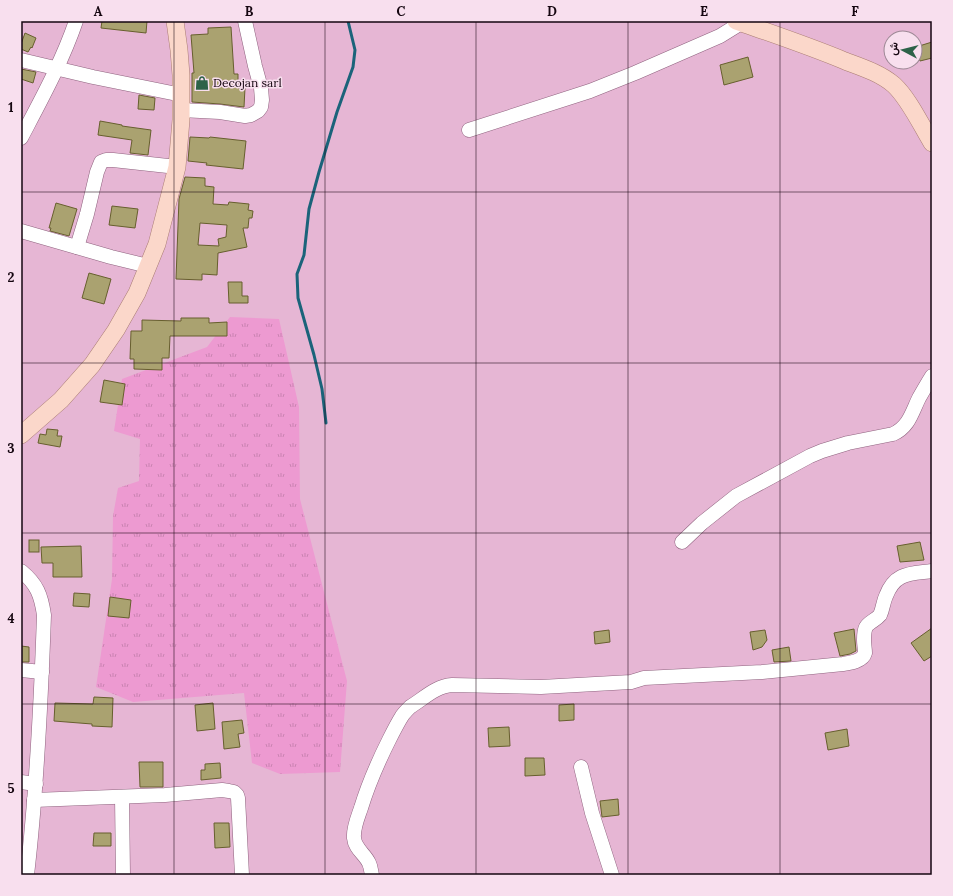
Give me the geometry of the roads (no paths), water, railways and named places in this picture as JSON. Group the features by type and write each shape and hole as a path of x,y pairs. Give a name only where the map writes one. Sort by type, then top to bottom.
{"main road":[{"path":"21,435 61,400 92,366 116,330 137,293 157,244 177,167 182,103 179,50 175,21"},
{"path":"741,22 812,48 886,79 902,94 932,143"}],"street":[{"path":"21,138 57,68 76,21"},
{"path":"21,60 106,80 182,103 220,112 245,116 251,115 258,111 261,107 262,100 261,88 245,21"},
{"path":"469,130 543,107 635,74 720,36 741,22"},
{"path":"77,247 101,162 113,160 177,167"},
{"path":"21,231 148,266"},
{"path":"682,542 702,523 736,496 810,456 822,450 898,432 909,421 924,388 932,376"},
{"path":"21,571 36,587 42,603 44,615 36,784 26,875"},
{"path":"372,875 369,863 357,849 354,841 357,818 364,798 374,770 397,723 406,710 438,689 446,685 526,687 592,685 631,682 644,678 762,672 834,666 848,663 856,661 865,653 864,638 866,628 880,615 887,592 894,581 903,576 932,571"},
{"path":"21,670 42,672"},
{"path":"581,767 592,813 612,875"},
{"path":"21,782 36,784"},
{"path":"34,800 165,795 215,790 234,792 238,798 242,875"},
{"path":"122,797 123,875"}],"waterway":[{"path":"326,423 322,389 298,298 297,274 304,255 309,209 319,172 337,112 353,67 355,50 348,21"}],"place":[{"name":"Decojan sarl","path":"202,83"}]}
